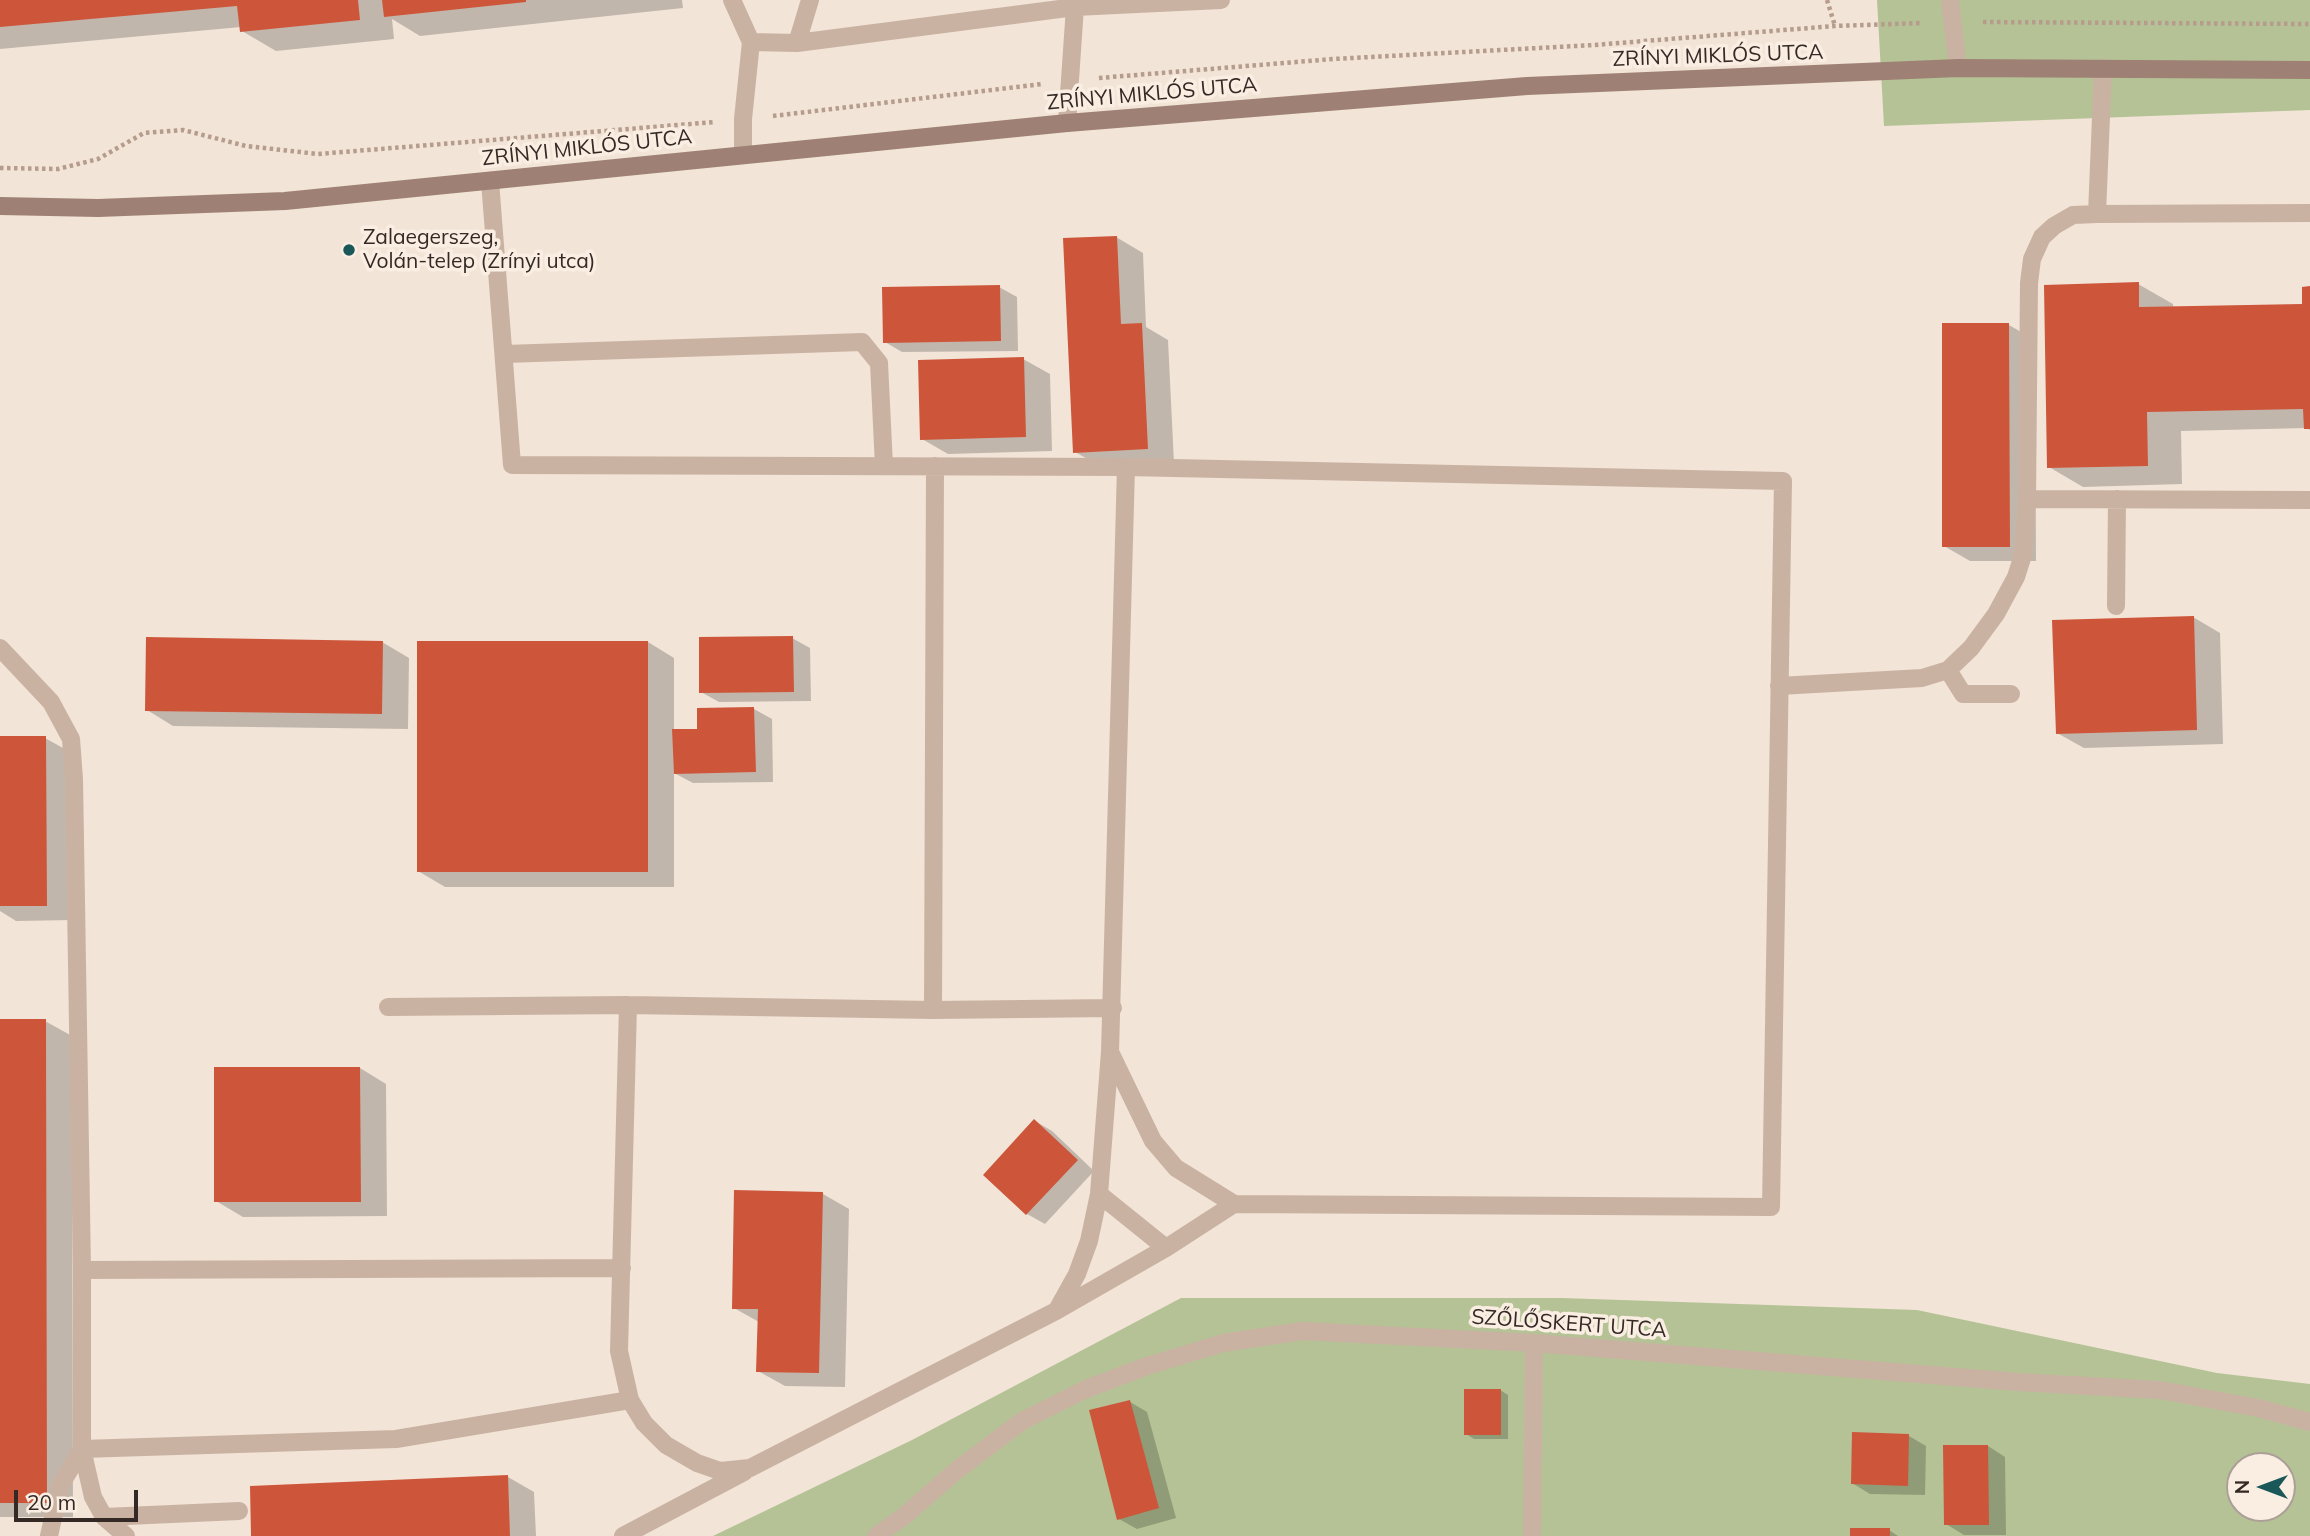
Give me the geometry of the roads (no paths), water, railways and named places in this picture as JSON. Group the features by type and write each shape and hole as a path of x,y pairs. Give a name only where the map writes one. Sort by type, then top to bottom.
{"main road":[{"name":"ZRÍNYI MIKLÓS UTCA","path":"0,206 98,208 285,201 1067,123 1527,86 1958,68 2310,70"}],"street":[{"path":"732,0 751,42 743,120 743,155"},
{"path":"797,43 810,0"},
{"path":"751,42 797,43 1076,7 1220,0"},
{"path":"1950,0 1958,68"},
{"path":"1067,123 1076,7"},
{"path":"2098,214 2103,68"},
{"path":"490,181 512,465 1126,467 1783,481 1772,1207 1234,1204 1176,1168 1153,1141 1110,1052"},
{"path":"1779,687 1922,678 1948,670 1996,614 2016,577 2022,555 2027,499 2029,283 2032,259 2042,237 2054,226 2073,215 2310,213"},
{"path":"505,354 862,342 879,363 884,466"},
{"path":"933,1010 934,466"},
{"path":"1056,1311 1077,1274 1099,1194 1113,1008 1126,467"},
{"path":"2027,499 2310,500"},
{"path":"2116,606 2117,499"},
{"path":"0,648 51,702 71,739 74,779 82,1269 82,1449 93,1497 104,1517 126,1536"},
{"path":"1948,670 1963,694 2011,694"},
{"path":"388,1007 628,1005 933,1010 1113,1008"},
{"path":"628,1005 619,1351 630,1400 644,1423 666,1445 696,1463 720,1471 750,1468"},
{"path":"1099,1194 1166,1248"},
{"path":"623,1536 1056,1311 1166,1248 1234,1204"},
{"path":"82,1269 622,1268"},
{"name":"SZŐLŐSKERT UTCA","path":"876,1536 1022,1421 1087,1390 1147,1366 1223,1343 1302,1331 1534,1343 2018,1382 2160,1390 2258,1408 2310,1422"},
{"path":"1532,1536 1534,1343"},
{"path":"82,1449 396,1438 630,1400"},
{"path":"49,1536 60,1486 82,1449"},
{"path":"104,1517 239,1511"}],"place":[{"name":"Zalaegerszeg, Volán-telep (Zrínyi utca)","path":"349,250"}]}
